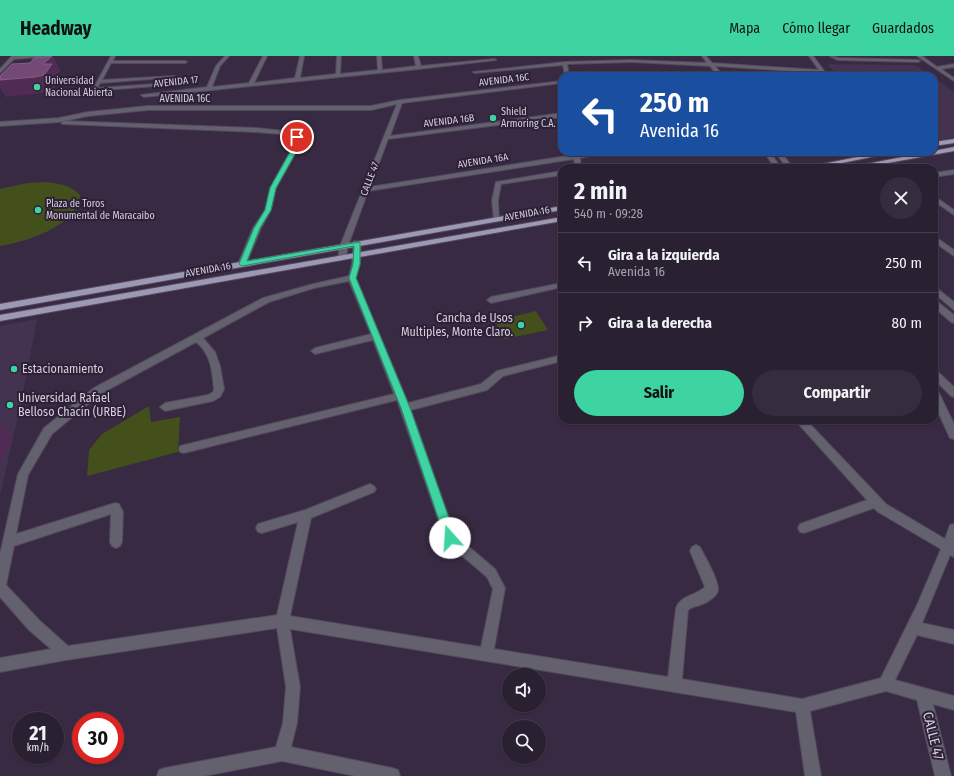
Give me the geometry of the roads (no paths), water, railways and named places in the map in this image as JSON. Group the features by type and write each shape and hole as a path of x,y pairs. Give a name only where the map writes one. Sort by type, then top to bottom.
{"highway":[{"path":"938,143 954,141"},
{"path":"938,152 954,149"},
{"path":"828,164 871,156"},
{"path":"871,164 915,156"},
{"name":"AVENIDA 16","path":"0,307 558,209"},
{"name":"AVENIDA 16","path":"0,318 558,220"}],"street":[{"path":"0,72 13,57 50,56"},
{"path":"113,56 95,90 168,84"},
{"path":"209,88 218,66 227,56"},
{"path":"251,84 265,56"},
{"path":"298,80 302,56"},
{"path":"338,76 339,56"},
{"path":"379,56 380,72"},
{"path":"416,56 419,68"},
{"path":"455,56 459,64"},
{"path":"565,63 578,58 596,56"},
{"path":"578,58 624,56"},
{"path":"697,56 710,72"},
{"path":"704,56 718,72"},
{"path":"475,72 565,63 631,61 712,64 823,71 812,56"},
{"path":"832,56 838,59 918,59 936,68 954,80"},
{"path":"891,56 897,60"},
{"name":"AVENIDA 17","path":"144,95 459,64 485,58 494,60"},
{"path":"552,58 552,64"},
{"path":"109,62 187,61 182,67"},
{"path":"565,63 566,72"},
{"path":"936,68 950,68 954,65"},
{"path":"162,93 178,72"},
{"path":"99,82 174,76"},
{"name":"AVENIDA 16C","path":"0,124 59,120 88,114 148,108 371,108 400,102 558,82"},
{"name":"CALLE 47","path":"342,257 344,246 400,102"},
{"path":"371,108 395,112"},
{"name":"AVENIDA 16B","path":"385,138 558,116"},
{"path":"59,120 60,122 256,130 295,134 298,139 297,145 273,188 268,210 257,228 242,264"},
{"name":"AVENIDA 16A","path":"365,190 564,156"},
{"path":"938,174 954,172"},
{"path":"496,220 495,200 498,183 558,174"},
{"path":"938,201 954,213"},
{"path":"938,241 954,254"},
{"path":"357,243 357,255 352,278 403,402 450,538 491,573 499,588 486,655"},
{"path":"0,583 22,474 48,431 97,391 266,300 313,286 352,278"},
{"path":"491,300 558,286"},
{"path":"938,293 954,307"},
{"path":"938,306 954,320"},
{"path":"315,351 376,336"},
{"path":"165,407 210,398 217,394 219,389 213,354 205,344 197,338"},
{"path":"184,449 403,402 484,387 500,373 558,359"},
{"path":"938,377 954,393"},
{"path":"938,401 954,435"},
{"path":"807,424 882,508 951,549"},
{"path":"262,528 306,515 370,489"},
{"path":"804,528 876,502"},
{"path":"8,542 114,508 117,512 116,542"},
{"path":"282,753 290,723 293,687 282,621 306,515"},
{"path":"886,684 951,549 954,529"},
{"path":"674,685 682,608 686,603 702,598 712,590 710,581 696,551"},
{"path":"0,588 34,625 66,653"},
{"path":"0,665 66,653 282,621 802,706 886,684 954,703"},
{"path":"913,627 954,637"},
{"name":"CALLE 47","path":"923,695 943,776"},
{"path":"802,706 813,776"},
{"path":"165,776 282,753 392,776"}],"place":[{"name":"Universidad Nacional Abierta","path":"37,87"},
{"name":"Shield Armoring C.A.","path":"493,118"},
{"name":"Plaza de Toros Monumental de Maracaibo","path":"38,210"},
{"name":"Cancha de Usos Multiples, Monte Claro.","path":"521,325"},
{"name":"Estacionamiento","path":"14,369"},
{"name":"Universidad Rafael Belloso Chacín (URBE)","path":"10,405"}]}
